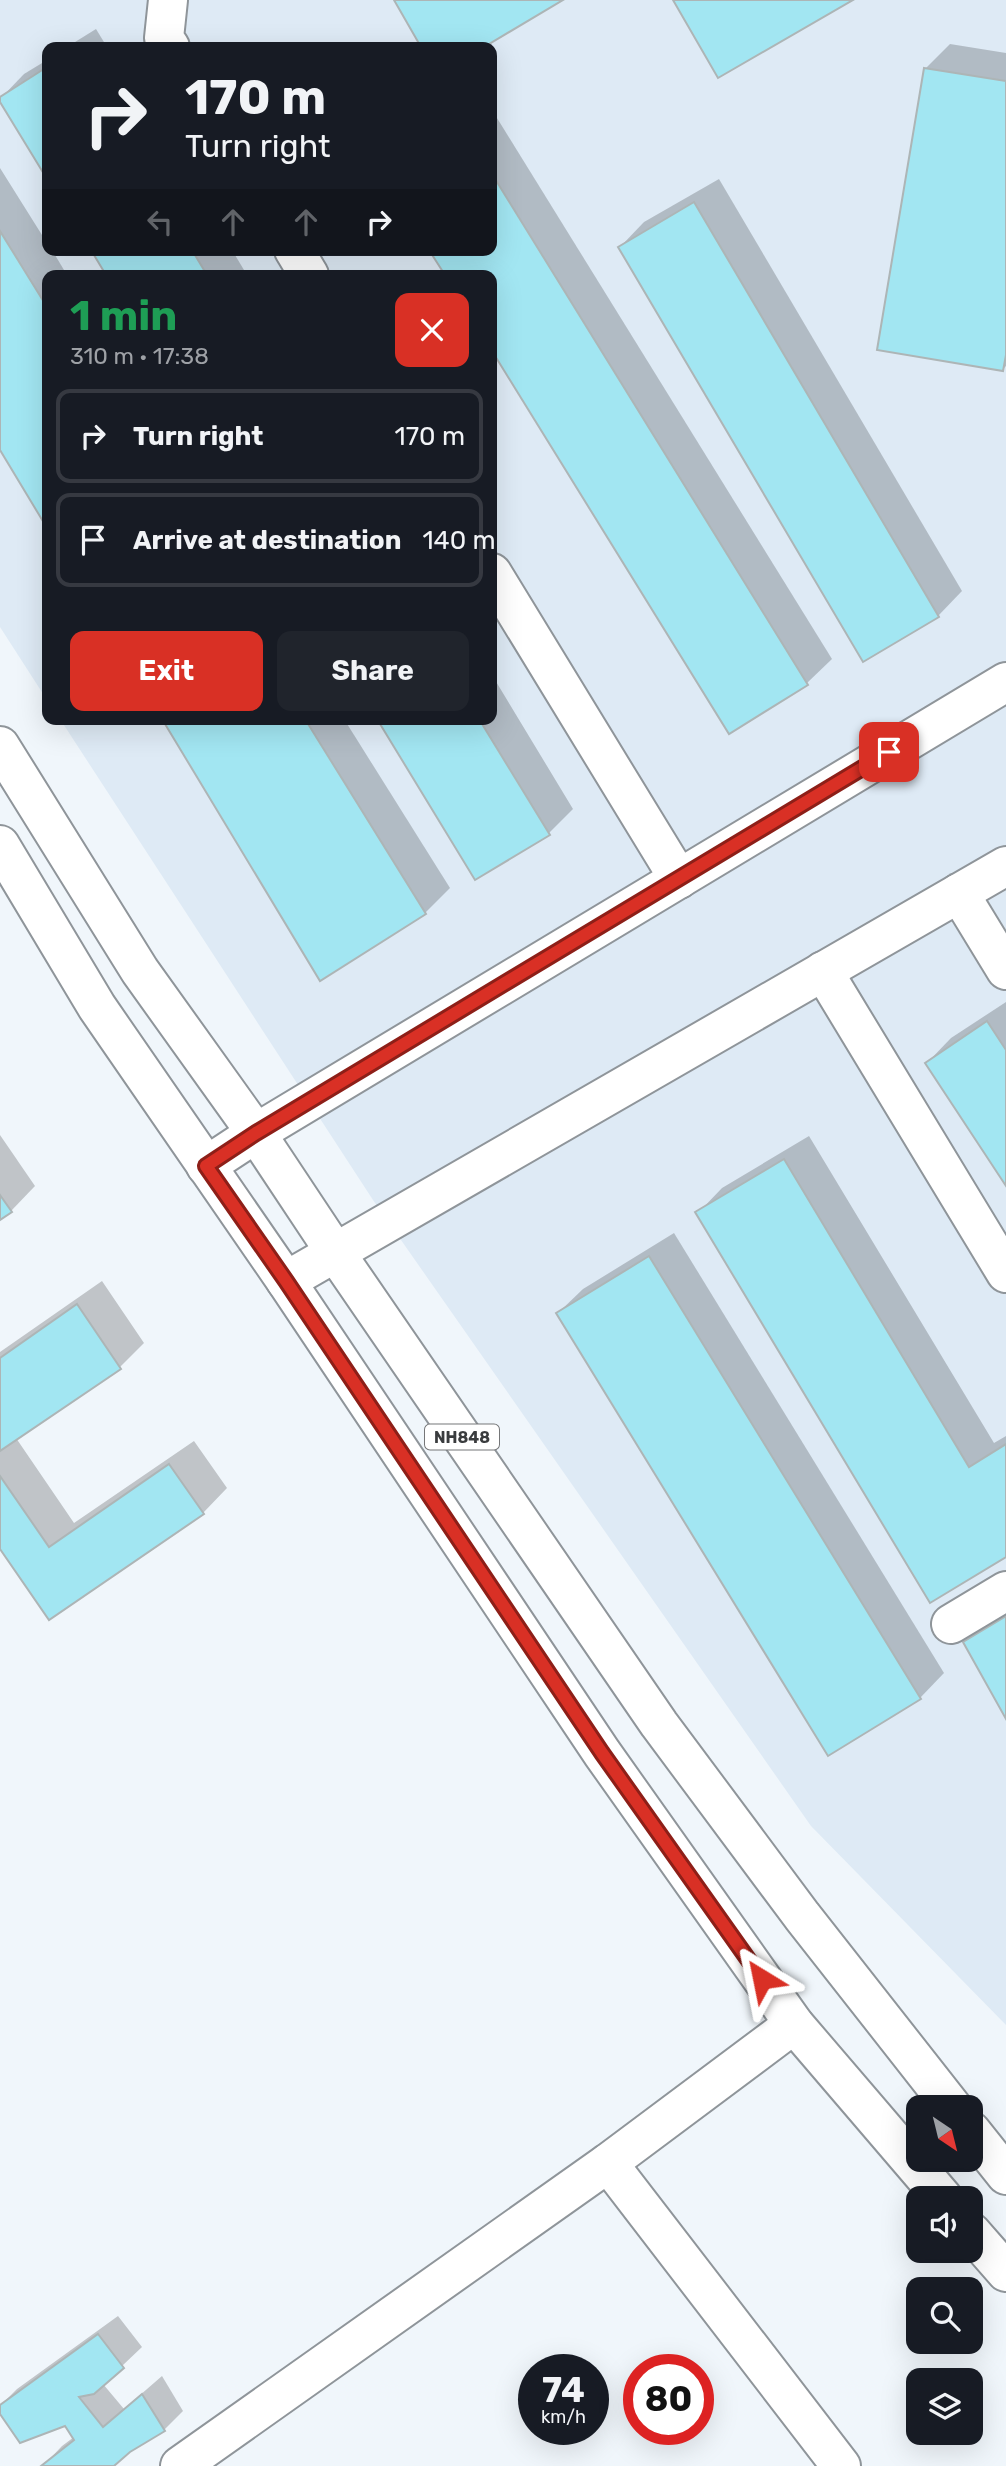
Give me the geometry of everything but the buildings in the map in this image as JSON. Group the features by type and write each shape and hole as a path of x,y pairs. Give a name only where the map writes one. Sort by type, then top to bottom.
{"main road":[{"path":"167,42 164,38 168,0"},
{"path":"497,581 679,878"},
{"path":"206,1166 256,1133 1006,682"},
{"name":"NH848","path":"0,747 140,971 256,1133 659,1724 802,1916 943,2095"},
{"name":"NH848","path":"0,845 97,1007 286,1281 602,1753 794,2024 933,2186"},
{"path":"286,1281 1006,866"},
{"path":"959,893 1006,970"},
{"path":"823,971 1006,1273"},
{"path":"950,1624 1006,1591"},
{"path":"180,2466 608,2163 794,2024"},
{"path":"984,2147 1006,2175"},
{"path":"608,2163 841,2466"},
{"path":"983,2246 1006,2272"}],"shaded area":[{"path":"0,0 1006,0 1006,2025 811,1826 373,1200 64,725 497,725 497,270 42,270 42,692 0,627"}],"route":[{"path":"762,1979 602,1753 206,1166 256,1133 889,752"}]}
